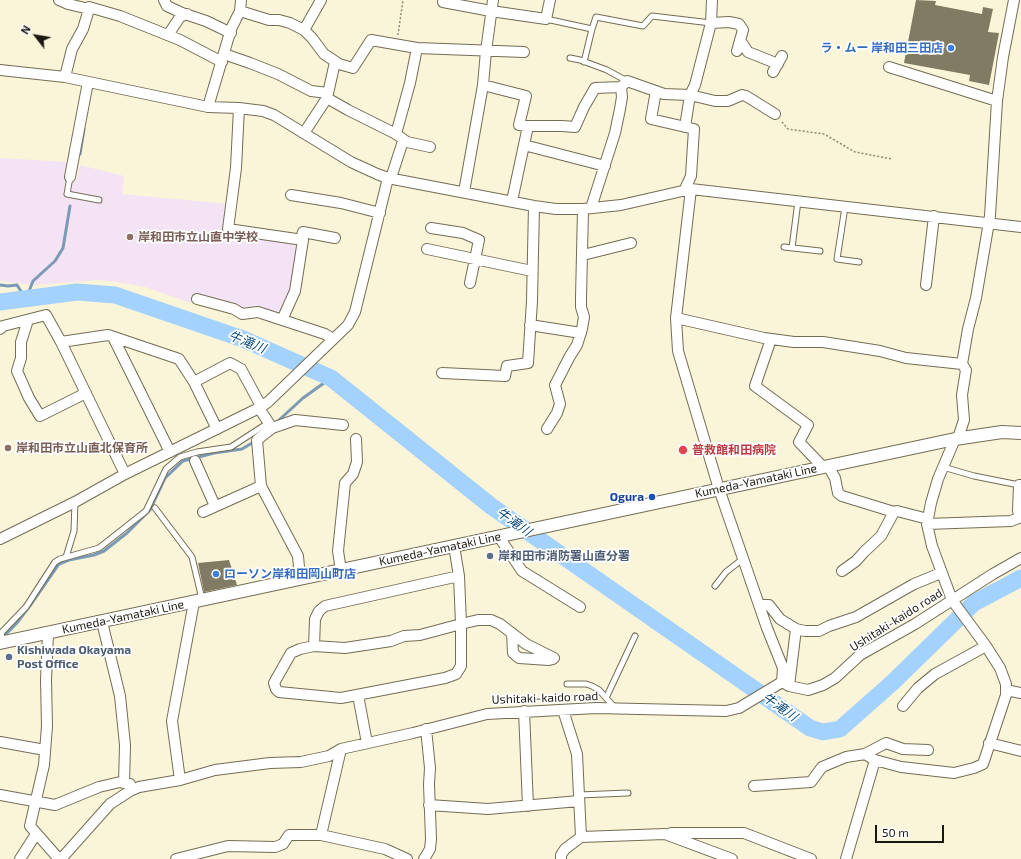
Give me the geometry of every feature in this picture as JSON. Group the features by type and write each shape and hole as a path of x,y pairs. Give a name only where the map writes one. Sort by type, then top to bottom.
{"street":[{"path":"58,0 68,4 90,5 223,58 257,66 311,91 328,96 348,110 400,137 430,147"},
{"path":"164,0 167,6 206,21 231,33"},
{"path":"208,107 231,33 240,11 241,0"},
{"path":"304,30 321,0"},
{"path":"464,192 483,85 493,0"},
{"path":"443,2 491,11 546,18 550,0"},
{"path":"685,127 690,95 695,85 711,23 712,0"},
{"path":"865,754 875,760 901,767 954,773 974,768 983,764 1006,695 1006,684 1000,668 986,646 953,602 932,546 928,522 930,503 943,467 964,420 962,395 966,370 962,364 968,329 976,298 989,223 997,101 1003,57 1014,0"},
{"path":"65,77 72,49 83,29 90,5"},
{"path":"240,11 269,20 279,20 290,23 304,30 324,54 339,64 353,68 371,40 417,48 524,52"},
{"path":"168,35 180,17 186,14"},
{"path":"711,23 729,22 739,24 743,30 737,51"},
{"path":"740,40 748,52 778,64"},
{"path":"0,539 75,502 125,474 260,407 268,402 348,325 355,312 390,178 400,137 417,48"},
{"path":"304,133 328,96 335,62"},
{"path":"0,70 65,77 208,107 239,108 263,111 274,115 351,162 377,174 390,178 534,206 556,209 621,205 688,190 846,206 1021,227"},
{"path":"894,71 944,90 997,101"},
{"path":"70,177 88,82"},
{"path":"483,85 526,96 519,125 528,126 575,127 595,88 624,84 664,94 690,95 715,101 728,101 742,95 775,114"},
{"path":"546,429 557,413 560,404 555,385 577,345 581,333 584,317 581,307 581,298 587,208 605,166 620,109 624,84"},
{"path":"656,91 651,119 694,129 691,176 688,190 676,318 678,352 719,489 760,604 767,628 783,668 783,684"},
{"path":"239,108 236,168 228,229 301,240"},
{"path":"512,201 528,126"},
{"path":"524,145 605,166"},
{"path":"290,195 341,203 380,213"},
{"path":"442,373 506,376 507,366 528,363 534,206"},
{"path":"926,285 934,216"},
{"path":"431,228 463,233 479,240 470,283"},
{"path":"282,320 295,291 303,232 335,238"},
{"path":"583,255 631,243"},
{"path":"427,249 532,270"},
{"path":"196,299 234,309 242,314 258,312 325,334 333,339"},
{"path":"0,329 3,326 46,315 61,342 125,474"},
{"path":"676,318 771,339 794,342 823,342 880,351 906,358 962,364"},
{"path":"28,320 21,342 21,358 17,371 29,398 40,416 86,393"},
{"path":"530,325 581,333"},
{"path":"61,342 108,335 179,359 194,382 217,429"},
{"path":"114,337 170,452"},
{"path":"771,339 755,386 808,425 799,442 826,466 835,478 838,493 842,496 894,512 897,511 928,522 1011,521 1021,517 1018,511 1020,485"},
{"path":"194,382 230,363 241,369 270,425"},
{"path":"300,579 298,556 261,486 257,440 270,425 295,420 343,425"},
{"name":"Kumeda-Yamataki Line","path":"1,639 48,633 102,622 956,439 1002,432 1021,432"},
{"path":"341,571 338,552 341,518 345,483 353,474 357,462 356,439"},
{"path":"194,461 215,506"},
{"path":"203,512 261,486"},
{"path":"842,571 856,561 881,536 894,512"},
{"path":"501,536 522,571 580,607"},
{"path":"454,546 459,576 461,624 461,666 456,674 445,678 341,698 279,692 276,689 274,683 291,653 314,646 345,648 391,641 404,636 420,635 461,624 478,620 491,620 500,624 512,633"},
{"name":"Ushitaki-kaido road","path":"60,859 110,804 139,787 180,780 215,770 270,763 301,762 329,756 341,749 487,714 524,711 616,709 726,711 739,708 783,684 808,690 823,685 835,678 860,655 953,602 1021,558"},
{"path":"760,604 770,605 780,619 796,629 805,631 819,631 828,626 856,617 914,584 941,573"},
{"path":"314,646 315,619 319,611 325,606 459,576"},
{"path":"180,780 172,720 198,601"},
{"path":"102,622 120,696 125,745 124,783"},
{"path":"783,684 796,629"},
{"path":"48,633 46,680 47,726 44,765 30,826 60,859"},
{"path":"902,706 918,688 935,674 986,646"},
{"path":"1006,690 1021,693"},
{"path":"358,695 367,743"},
{"path":"563,710 577,754 581,837"},
{"path":"524,711 528,806"},
{"path":"424,859 430,849 431,838 429,804 430,768 426,729"},
{"path":"0,742 45,750"},
{"path":"754,786 811,782 822,767 846,757 865,754 886,743 903,749 928,750"},
{"path":"989,743 1021,751"},
{"path":"321,835 341,749"},
{"path":"846,859 875,760"},
{"path":"0,795 55,806 99,788 120,782 139,787"},
{"path":"429,804 488,809 528,806 579,798"},
{"path":"561,859 561,855 565,849 581,837 744,833 811,859"},
{"path":"20,859 36,834"},
{"path":"665,834 732,859"},
{"path":"176,859 228,846 275,847 283,844 289,835 321,835 385,849 407,859"}],"lane":[{"path":"584,62 596,17 643,26 652,16 711,23"},
{"path":"546,18 592,28"},
{"path":"570,58 607,70 624,84"},
{"path":"70,177 67,194 99,200"},
{"path":"792,248 798,201"},
{"path":"846,206 837,259 859,262"},
{"path":"784,247 820,251"},
{"path":"1,639 26,607 55,562 66,557 99,548 146,511 166,468 180,458 197,452 231,447 270,425"},
{"path":"943,467 974,476 1020,485"},
{"path":"66,557 74,531 75,502"},
{"path":"155,508 192,558 198,601"},
{"path":"715,586 726,572 744,558"},
{"path":"606,698 635,636"},
{"path":"567,684 586,684 592,686 599,690 616,709"},
{"path":"579,798 628,793"}],"path":[{"path":"397,44 403,0"},
{"path":"775,114 788,129 824,134 855,152 892,159"}],"shaded area":[{"name":"岸和田市立山直中学校","path":"0,158 68,162 66,177 77,179 80,165 124,176 122,194 229,204 226,233 295,242 299,246 294,287 281,312 278,314 242,309 198,297 191,303 145,287 100,280 34,285 0,281"}],"building":[{"name":"ラ・ムー 岸和田三田店","path":"916,0 936,1 935,5 982,14 983,7 993,9 988,32 999,33 989,85 969,81 970,75 904,63"},
{"name":"ローソン岸和田岡山町店","path":"229,560 237,585 204,592 198,563"}],"waterway":[{"path":"80,154 84,129"},
{"path":"26,299 33,281 55,261 63,248 70,206"},
{"path":"0,285 17,285 26,299"},
{"name":"牛滝川","path":"0,302 77,292 115,295 243,339 331,378 491,506 810,728 823,732 840,729 892,683 974,603 1021,578"},
{"path":"278,421 303,398 331,378"},
{"path":"1,635 5,635 16,624 59,564 104,551 127,533 150,510 165,478 183,461 214,453 242,449 252,443"}],"place":[{"name":"ラ・ムー 岸和田三田店","path":"951,48"},
{"name":"岸和田市立山直中学校","path":"130,237"},
{"name":"岸和田市立山直北保育所","path":"8,448"},
{"name":"普救館和田病院","path":"683,450"},
{"name":"Ogura","path":"652,497"},
{"name":"岸和田市消防署山直分署","path":"490,556"},
{"name":"ローソン岸和田岡山町店","path":"216,574"},
{"name":"Kishiwada Okayama Post Office","path":"9,657"}]}
